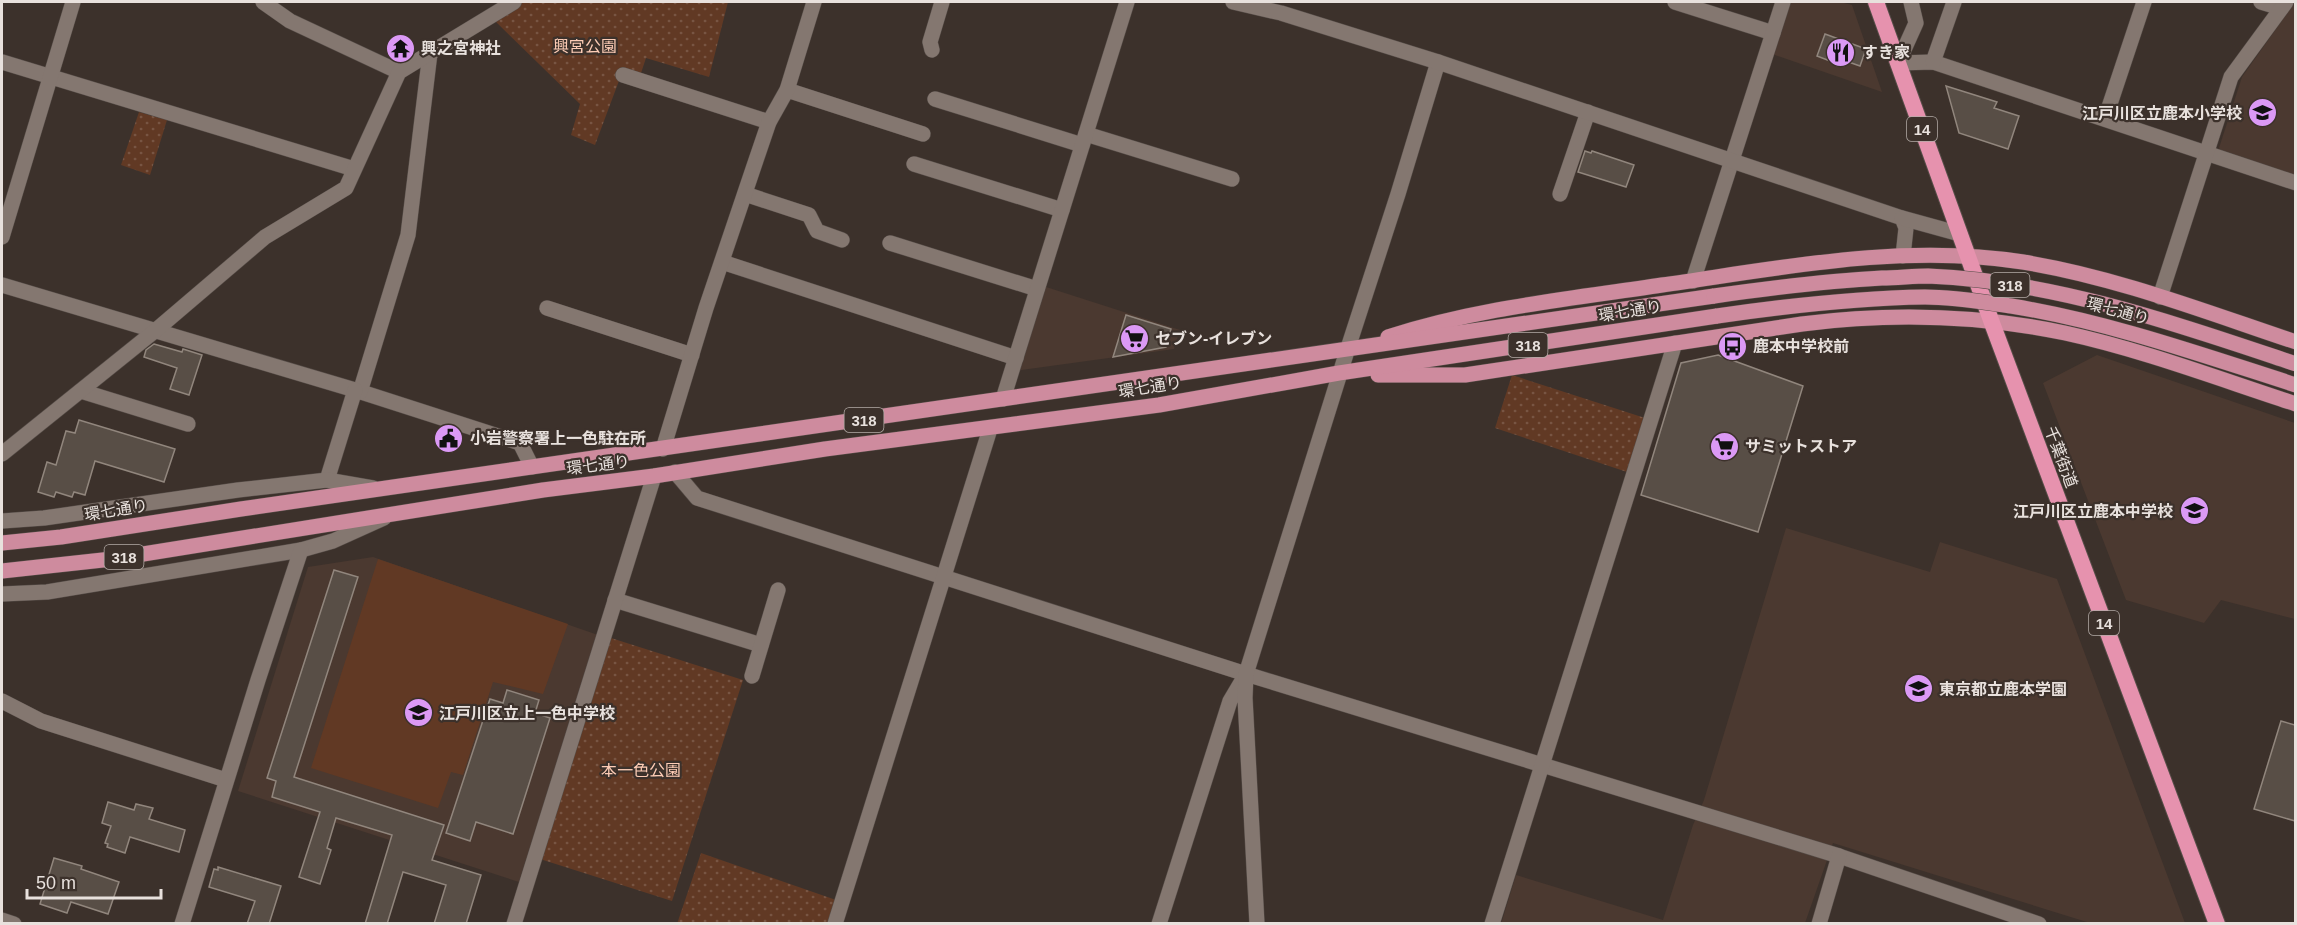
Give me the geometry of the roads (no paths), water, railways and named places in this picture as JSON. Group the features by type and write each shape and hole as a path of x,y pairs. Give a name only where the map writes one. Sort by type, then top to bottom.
{"highway":[{"name":"千葉街道","path":"1876,2 1992,323 2217,924"}],"main road":[{"path":"1347,351 1419,327 1488,311 1803,263 1903,256 1968,255 2023,262 2107,280 2295,342"},
{"name":"環七通り","path":"2,543 61,537 1804,283 1927,276 2041,289 2172,323 2295,364"},
{"name":"環七通り","path":"2,571 112,560 543,490 654,476 825,449 1159,405 1339,373 1717,316 1844,301 1927,297 1978,301 2088,321 2295,385"},
{"path":"1339,373 1413,376 1465,375 1766,328 1843,319 1911,317 1992,323 2065,333 2295,404"}],"street":[{"path":"2,237 73,2"},
{"path":"263,2 290,21 399,72"},
{"path":"2,454 156,330 265,237 346,188 399,72 514,2"},
{"path":"663,449 769,122 788,90 814,2"},
{"path":"932,50 930,42 942,2"},
{"path":"1003,399 1127,2"},
{"path":"1233,2 1281,13 1438,62 1902,218 1960,234"},
{"path":"1675,2 1773,33"},
{"path":"1693,281 1783,2"},
{"path":"1911,2 1916,24 1898,63 1933,62 2295,183"},
{"path":"1933,62 1954,2"},
{"path":"2105,119 2144,2"},
{"path":"2160,297 2230,77 2283,5 2260,2"},
{"path":"327,480 408,235 430,53"},
{"path":"2,62 354,169"},
{"path":"1159,924 1230,701 1246,674 1438,62"},
{"path":"623,75 769,122"},
{"path":"788,90 923,134"},
{"path":"935,99 1232,178"},
{"path":"1560,194 1588,112"},
{"path":"914,164 1062,210"},
{"path":"745,194 809,215 817,231 842,240"},
{"path":"1902,218 1906,228 1903,256"},
{"path":"890,243 1037,289"},
{"path":"722,262 1016,358"},
{"path":"2,285 357,391 520,443 532,467"},
{"path":"547,308 692,355"},
{"path":"1492,924 1675,343"},
{"path":"81,391 188,424"},
{"path":"835,924 990,429"},
{"path":"675,472 697,498 1246,674 1839,856 2039,924"},
{"path":"514,924 654,476"},
{"path":"2,521 44,518 238,490 327,480 381,489"},
{"path":"2,594 57,590 301,550 333,540 398,513"},
{"path":"182,924 301,550"},
{"path":"752,675 778,590"},
{"path":"615,600 761,645"},
{"path":"1246,674 1245,698 1257,924"},
{"path":"2,701 41,721 226,780"},
{"path":"1820,923 1839,856"},
{"path":"2,920 14,924"}],"place":[{"name":"興之宮神社","path":"400,48"},
{"name":"すき家","path":"1841,52"},
{"name":"江戸川区立鹿本小学校","path":"2263,113"},
{"name":"セブン-イレブン","path":"1134,338"},
{"name":"鹿本中学校前","path":"1732,346"},
{"name":"小岩警察署上一色駐在所","path":"449,438"},
{"name":"サミットストア","path":"1724,446"},
{"name":"江戸川区立鹿本中学校","path":"2194,511"},
{"name":"東京都立鹿本学園","path":"1918,689"},
{"name":"江戸川区立上一色中学校","path":"418,713"}],"park label":[{"name":"興宮公園","path":"585,46"},
{"name":"本一色公園","path":"641,770"}]}
